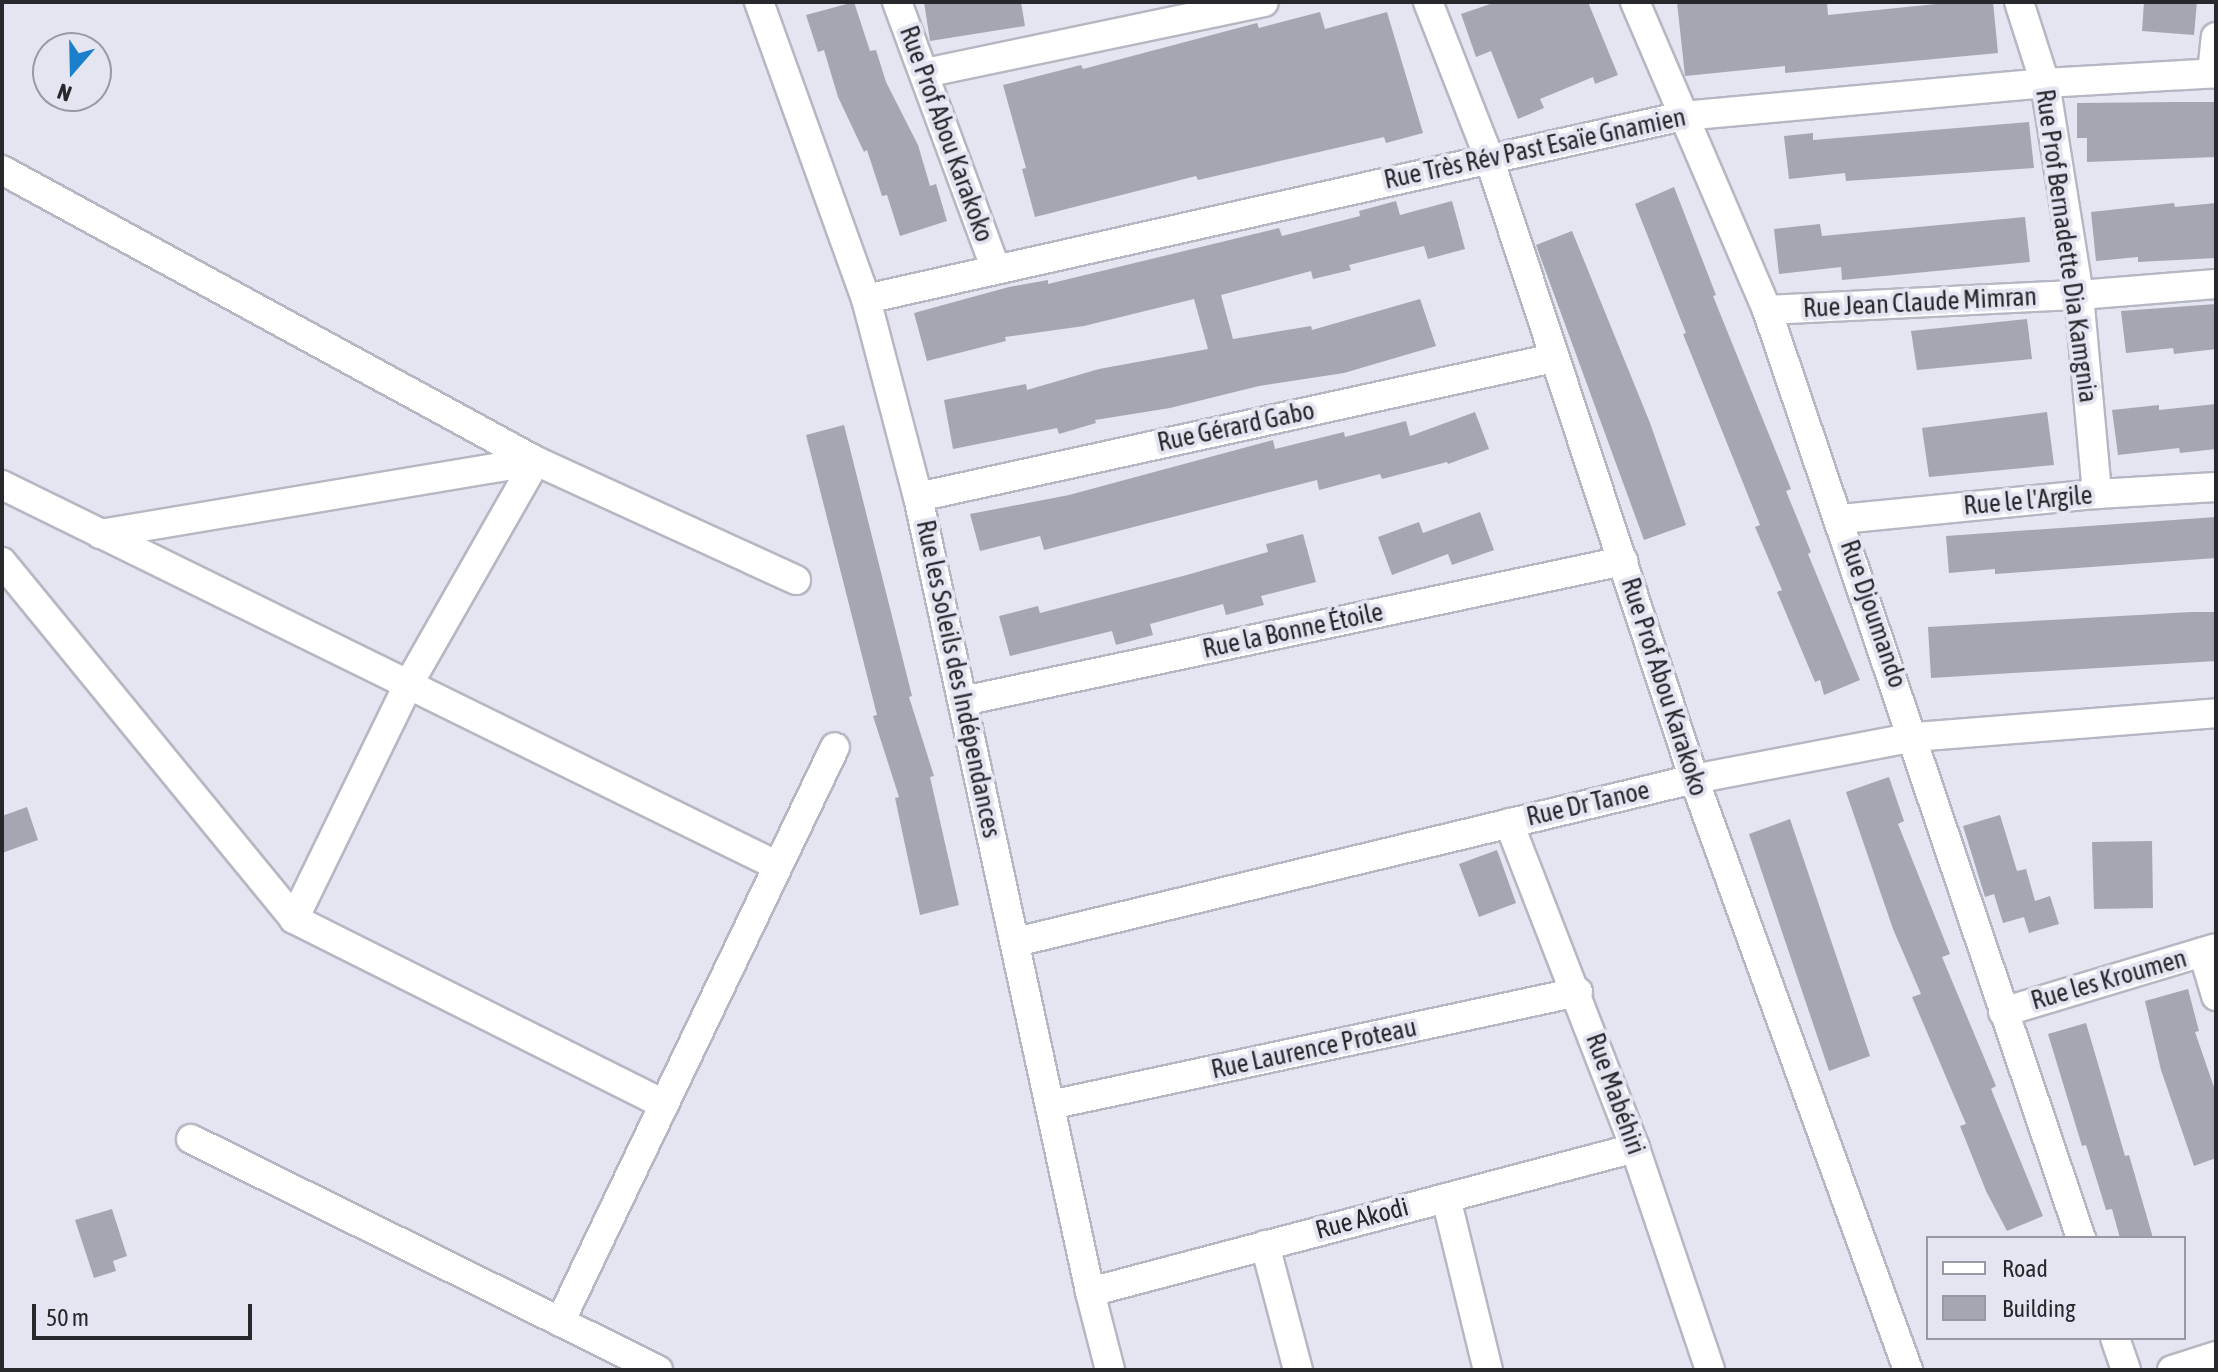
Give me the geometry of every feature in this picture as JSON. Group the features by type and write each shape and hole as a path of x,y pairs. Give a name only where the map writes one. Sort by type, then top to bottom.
{"street":[{"name":"Rue les Soleils des Indépendances","path":"759,2 866,299 918,497 1090,1292 1110,1370"},
{"name":"Rue Prof Abou Karakoko","path":"897,2 995,267"},
{"path":"925,73 1264,2"},
{"name":"Rue Prof Abou Karakoko","path":"1428,2 1489,158 1694,779 1908,1370"},
{"name":"Rue Djoumando","path":"1635,2 1767,310 1841,519 2003,1012 2080,1236"},
{"name":"Rue Prof Bernadette Dia Kamgnia","path":"2019,2 2045,83 2079,295 2097,494"},
{"path":"2214,73 2216,37"},
{"name":"Rue Très Rév Past Esaïe Gnamien","path":"866,299 995,267 1683,116 2045,83 2214,73"},
{"path":"2,170 536,461 796,580"},
{"name":"Rue Jean Claude Mimran","path":"1767,310 2079,295 2216,284"},
{"name":"Rue Gérard Gabo","path":"918,497 1554,358"},
{"path":"100,534 536,461"},
{"path":"294,919 408,685 536,461"},
{"path":"2,485 778,866"},
{"name":"Rue le l'Argile","path":"1841,519 2097,494 2216,487"},
{"name":"Rue la Bonne Étoile","path":"963,701 1623,561"},
{"path":"2,562 294,919 664,1104"},
{"name":"Rue Dr Tanoe","path":"1016,942 1694,779 1914,737 2216,713"},
{"path":"560,1322 835,747"},
{"name":"Rue Mabéhiri","path":"1509,823 1578,992 1710,1370"},
{"path":"2209,950 2216,996"},
{"name":"Rue les Kroumen","path":"2003,1012 2209,950"},
{"name":"Rue Laurence Proteau","path":"1050,1105 1578,992"},
{"path":"191,1139 658,1370"},
{"name":"Rue Akodi","path":"1090,1292 1635,1148"},
{"path":"1446,1198 1488,1370"},
{"path":"1265,1245 1298,1370"},
{"path":"2116,1340 2126,1370"},
{"path":"2172,1370 2216,1356"}],"building":[{"path":"854,2 870,51 876,50 886,82 918,145 930,186 936,184 947,221 900,236 887,195 882,196 867,150 864,152 838,97 824,50 818,52 806,15"},
{"path":"924,2 1021,2 1025,26 930,41"},
{"path":"1496,2 1588,2 1618,75 1595,84 1593,77 1540,99 1544,108 1518,119 1491,51 1476,57 1461,14"},
{"path":"1677,2 1827,2 1828,15 1936,4 1993,2 1998,53 1785,73 1785,66 1685,76"},
{"path":"2144,2 2197,2 2194,35 2142,31"},
{"path":"1320,12 1325,29 1387,12 1423,133 1386,143 1384,137 1198,180 1196,176 1035,217 1022,169 1026,168 1003,85 1081,65 1083,69 1257,23 1259,28"},
{"path":"2216,102 2216,157 2087,162 2087,138 2077,138 2077,103"},
{"path":"2029,122 2034,168 1846,181 1845,173 1789,179 1784,136 1813,133 1813,140"},
{"path":"1674,187 1716,295 1713,296 1791,489 1786,491 1811,552 1808,554 1860,680 1824,695 1820,680 1815,682 1777,592 1782,590 1755,527 1760,525 1683,334 1686,333 1635,204"},
{"path":"1396,201 1400,215 1452,201 1465,249 1428,259 1424,246 1349,265 1351,270 1313,279 1311,271 1221,295 1233,339 1311,326 1312,330 1420,299 1436,346 1344,373 1259,386 1170,408 1095,420 1096,423 1059,434 1057,428 953,449 944,400 1026,384 1027,390 1099,369 1208,349 1194,299 1084,326 1005,337 1006,341 927,361 914,313 1009,287 1048,280 1048,284 1279,228 1282,236 1360,216 1359,211"},
{"path":"2174,203 2175,207 2216,203 2216,258 2138,262 2138,257 2096,261 2091,212"},
{"path":"2025,217 2030,262 1842,280 1841,267 1779,274 1774,229 1820,224 1822,236"},
{"path":"1572,231 1650,423 1686,525 1644,540 1536,245"},
{"path":"2216,304 2216,349 2174,354 2173,348 2126,353 2121,311"},
{"path":"2027,319 2032,359 1917,370 1911,331"},
{"path":"2216,404 2216,449 2180,453 2179,448 2118,455 2112,410 2159,405 2159,410"},
{"path":"1475,412 1489,449 1448,464 1382,479 1380,474 1319,490 1317,480 1044,550 1040,536 980,551 970,514 1069,495 1273,440 1275,449 1344,432 1345,437 1406,421 1410,436"},
{"path":"2047,412 2054,465 1929,477 1922,428"},
{"path":"844,425 912,696 909,697 934,776 930,777 959,905 920,915 895,798 899,797 873,716 877,715 806,435"},
{"path":"1480,512 1494,550 1452,565 1448,554 1392,575 1378,537 1419,522 1423,533"},
{"path":"2216,517 2216,558 1995,574 1995,569 1949,573 1946,536"},
{"path":"1303,534 1316,582 1261,596 1264,605 1226,615 1223,604 1150,624 1153,635 1116,645 1112,631 1010,656 999,616 1038,606 1040,613 1183,576 1268,552 1266,544"},
{"path":"2216,612 2216,661 1931,678 1928,627"},
{"path":"1889,777 1904,821 1898,824 1950,954 1942,957 1996,1086 1991,1089 2043,1216 2007,1231 1986,1191 1960,1126 1966,1124 1912,997 1921,994 1893,929 1846,792"},
{"path":"27,807 38,840 2,853 2,816"},
{"path":"2000,815 2017,871 2026,869 2035,901 2050,896 2059,924 2029,933 2024,917 2003,923 1994,894 1985,897 1963,826"},
{"path":"1790,819 1870,1056 1829,1071 1749,834"},
{"path":"2152,841 2153,908 2094,909 2092,842"},
{"path":"1497,850 1516,903 1479,917 1459,864"},
{"path":"2188,989 2199,1031 2195,1032 2216,1093 2216,1158 2194,1166 2161,1070 2145,1001"},
{"path":"2086,1023 2152,1236 2119,1236 2112,1209 2106,1210 2086,1145 2082,1146 2048,1034"},
{"path":"112,1209 127,1256 113,1261 116,1271 94,1278 75,1220"}]}
